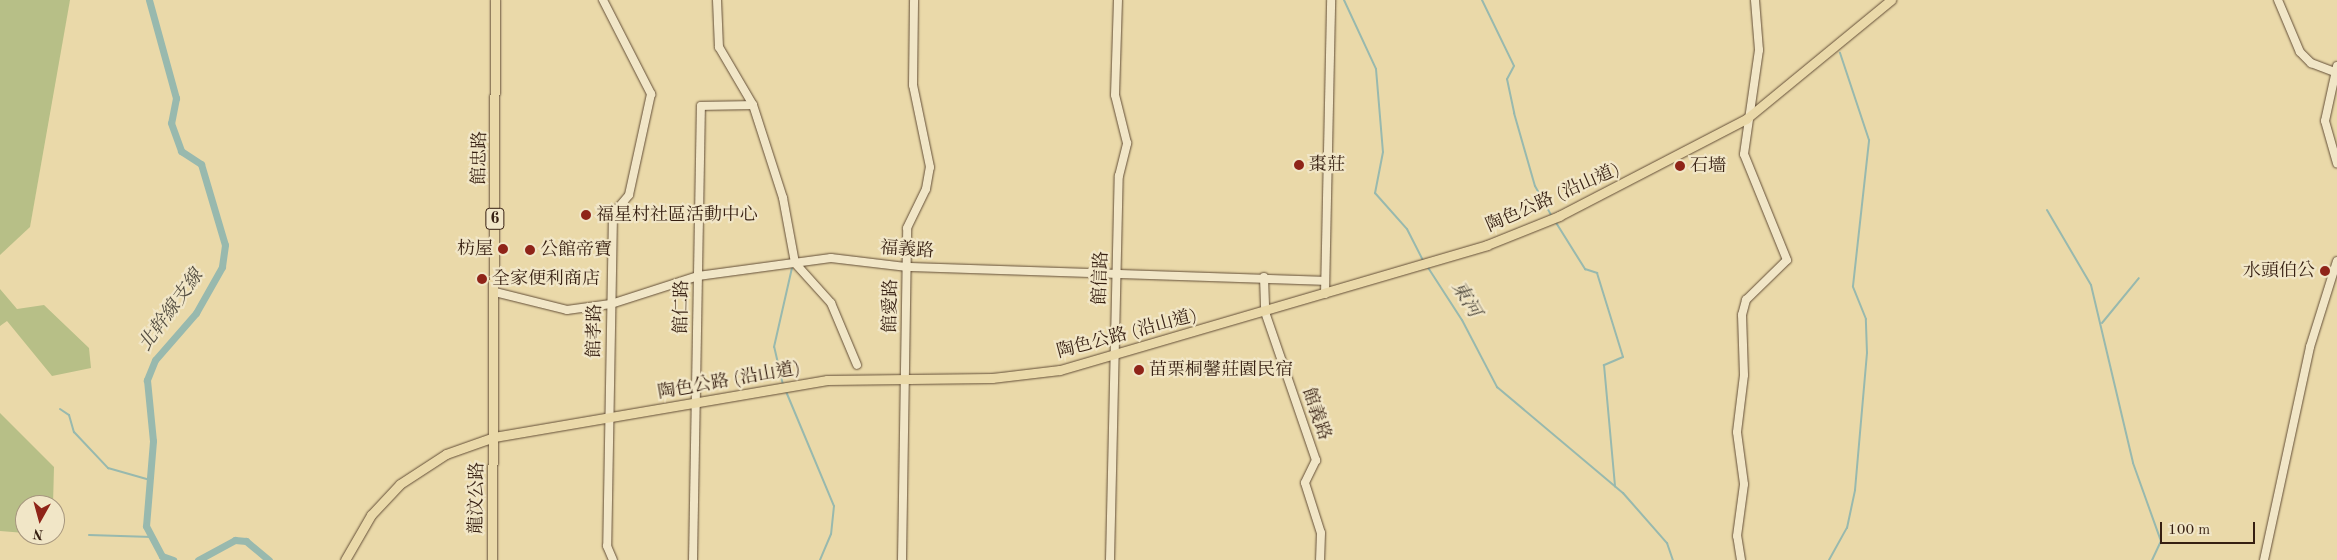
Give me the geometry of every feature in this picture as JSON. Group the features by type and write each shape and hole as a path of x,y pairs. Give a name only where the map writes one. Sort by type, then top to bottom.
{"main road":[{"name":"館忠路","path":"494,437 495,0"},
{"name":"陶色公路 (沿山道)","path":"345,560 371,515 400,484 446,454 494,437 828,380 905,376 1036,374 1114,357 1430,263 1546,222 1746,118 1891,0"},
{"name":"龍汶公路","path":"492,560 494,437"}],"street":[{"name":"館孝路","path":"603,0 652,94 629,196 613,214 607,418 607,546 613,560"},
{"path":"717,0 720,47 752,105 783,198 795,263 832,303 857,365"},
{"name":"館愛路","path":"902,560 907,228 926,189 930,167 912,85 914,0"},
{"name":"館信路","path":"1110,560 1119,176 1128,143 1115,95 1118,0"},
{"path":"1325,294 1331,0"},
{"path":"1741,560 1738,536 1744,484 1738,432 1744,374 1742,315 1746,300 1787,260 1748,172 1743,145 1746,118 1759,50 1755,0"},
{"path":"2278,0 2300,52 2311,63 2336,69 2325,121 2337,163"},
{"name":"館仁路","path":"693,560 701,106 752,105"},
{"name":"福義路","path":"495,292 567,310 610,304 698,276 831,258 907,267 1117,271 1326,281"},
{"path":"2264,560 2310,347 2337,261"},
{"name":"館義路","path":"1264,277 1265,312 1316,460 1305,483 1321,533 1320,560"}],"green space":[{"path":"0,0 70,0 30,227 0,255"},
{"path":"0,289 17,309 44,305 89,348 91,368 52,376 7,321 0,326"},
{"path":"0,413 54,467 53,495 15,495 15,532 0,531"}],"waterway":[{"name":"北幹線支線","path":"149,0 176,98 171,123 181,151 201,164 225,245 222,267 196,313 155,360 147,380 153,441 146,526 162,556 173,560"},
{"name":"東河","path":"1344,0 1376,69 1383,152 1375,193 1407,229 1423,260"},
{"path":"1482,0 1514,66 1507,79 1514,113 1535,186 1551,215"},
{"path":"1829,560 1847,528 1855,490 1867,353 1866,319 1853,286 1869,140 1840,53"},
{"path":"2047,210 2091,285 2133,463 2161,541 2152,560"},
{"path":"1555,221 1585,269 1597,273 1623,357 1604,365 1615,487"},
{"name":"東河","path":"1427,266 1462,320 1497,387 1623,493 1667,543 1673,560"},
{"path":"783,385 774,347 792,268"},
{"path":"2102,323 2139,278"},
{"path":"785,389 834,506 831,534 820,560"},
{"path":"60,409 69,415 74,432 108,468 147,479"},
{"path":"89,535 152,537"},
{"name":"北幹線支線","path":"198,560 235,540 246,541 269,560"}],"place":[{"name":"棗莊","path":"1299,165"},
{"name":"石墻","path":"1680,166"},
{"name":"福星村社區活動中心","path":"586,215"},
{"name":"枋屋","path":"503,249"},
{"name":"公館帝寶","path":"530,250"},
{"name":"水頭伯公","path":"2325,271"},
{"name":"全家便利商店","path":"482,279"},
{"name":"苗栗桐馨莊園民宿","path":"1139,370"}]}
